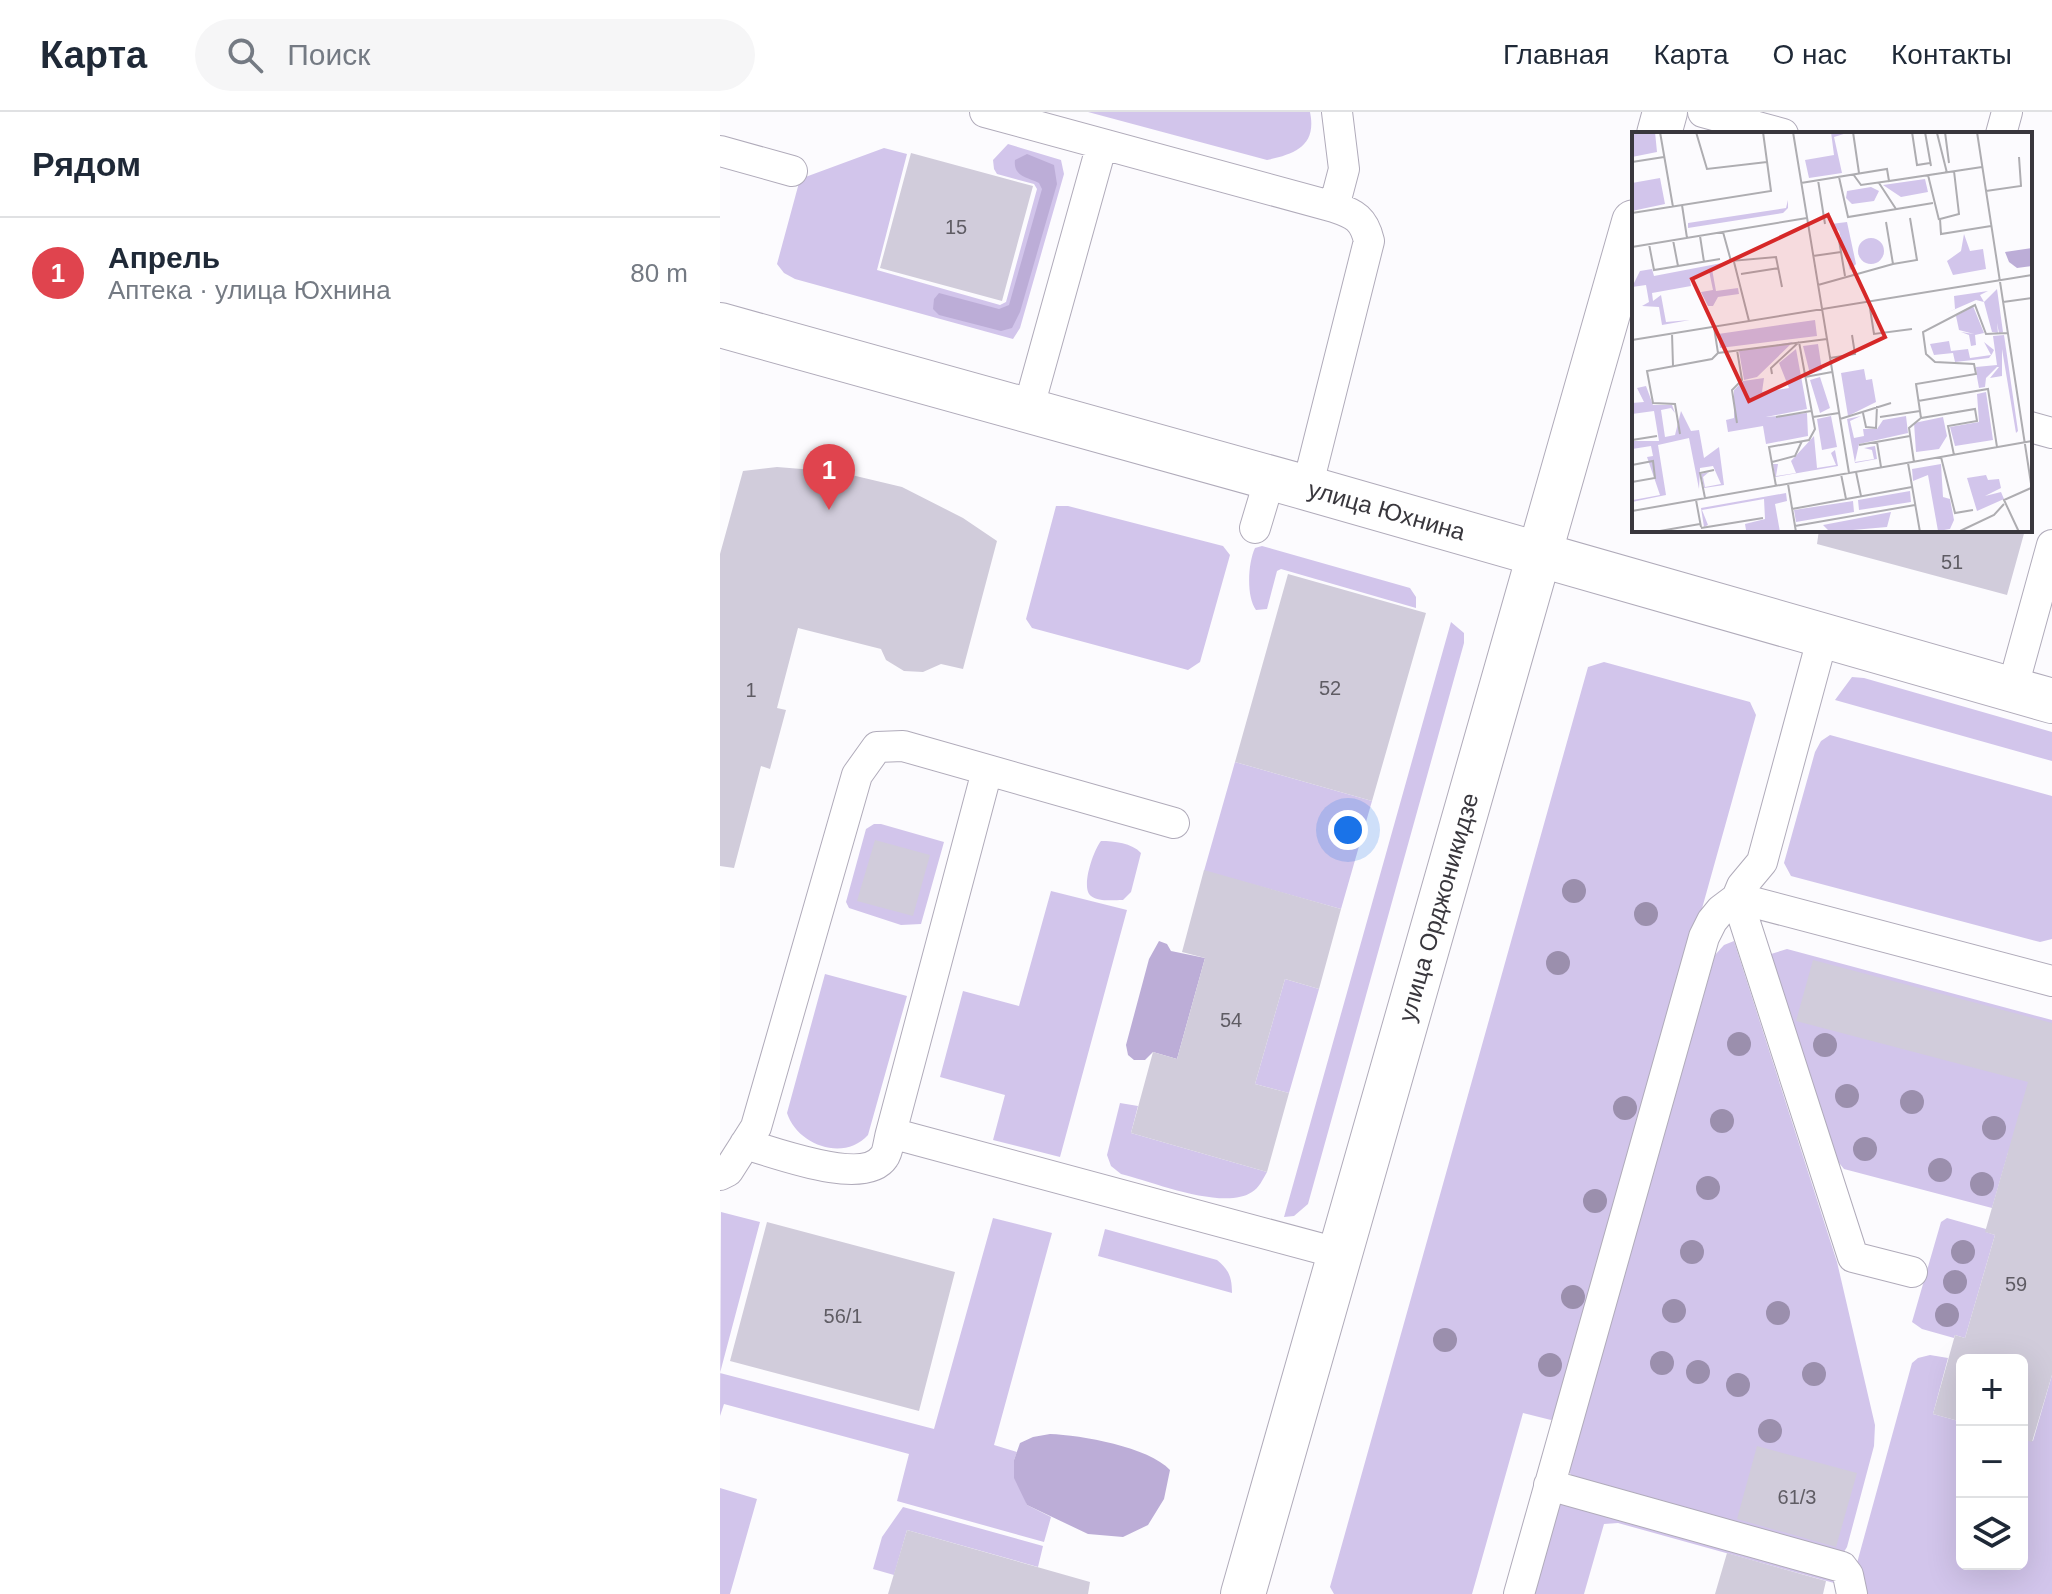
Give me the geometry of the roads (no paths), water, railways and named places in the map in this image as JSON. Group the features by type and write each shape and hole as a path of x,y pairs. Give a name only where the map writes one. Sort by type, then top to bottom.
{"main road":[{"path":"1660,132 1665,112"},
{"name":"улица Орджоникидзе","path":"1243,1594 1632,229"},
{"name":"улица Юхнина","path":"720,325 2032,695"}],"lane":[{"path":"985,112 1334,207 1352,213 1364,223 1369,241 1288,483 1255,528"},
{"path":"1334,207 1344,169 1337,112"},
{"path":"1703,112 1776,132"},
{"path":"2002,132 2007,112"},
{"path":"1028,410 1102,144"},
{"path":"720,151 792,171"},
{"path":"2032,428 2052,433"},
{"path":"2032,695 2052,545"},
{"path":"1519,1594 1704,937 1721,910 1737,898 1742,886 1762,862 1823,636"},
{"path":"720,1175 728,1171 756,1127 857,775 877,747 903,746 1174,823"},
{"path":"745,1144 848,1171 868,1169 884,1157 987,771"},
{"path":"1737,898 2052,981"},
{"path":"1737,898 1853,1257 1912,1272"},
{"path":"891,1133 1341,1254"},
{"path":"1549,1485 1842,1567 1848,1575 1852,1594"}],"place":[{"name":"Апрель","path":"829,510"}]}
